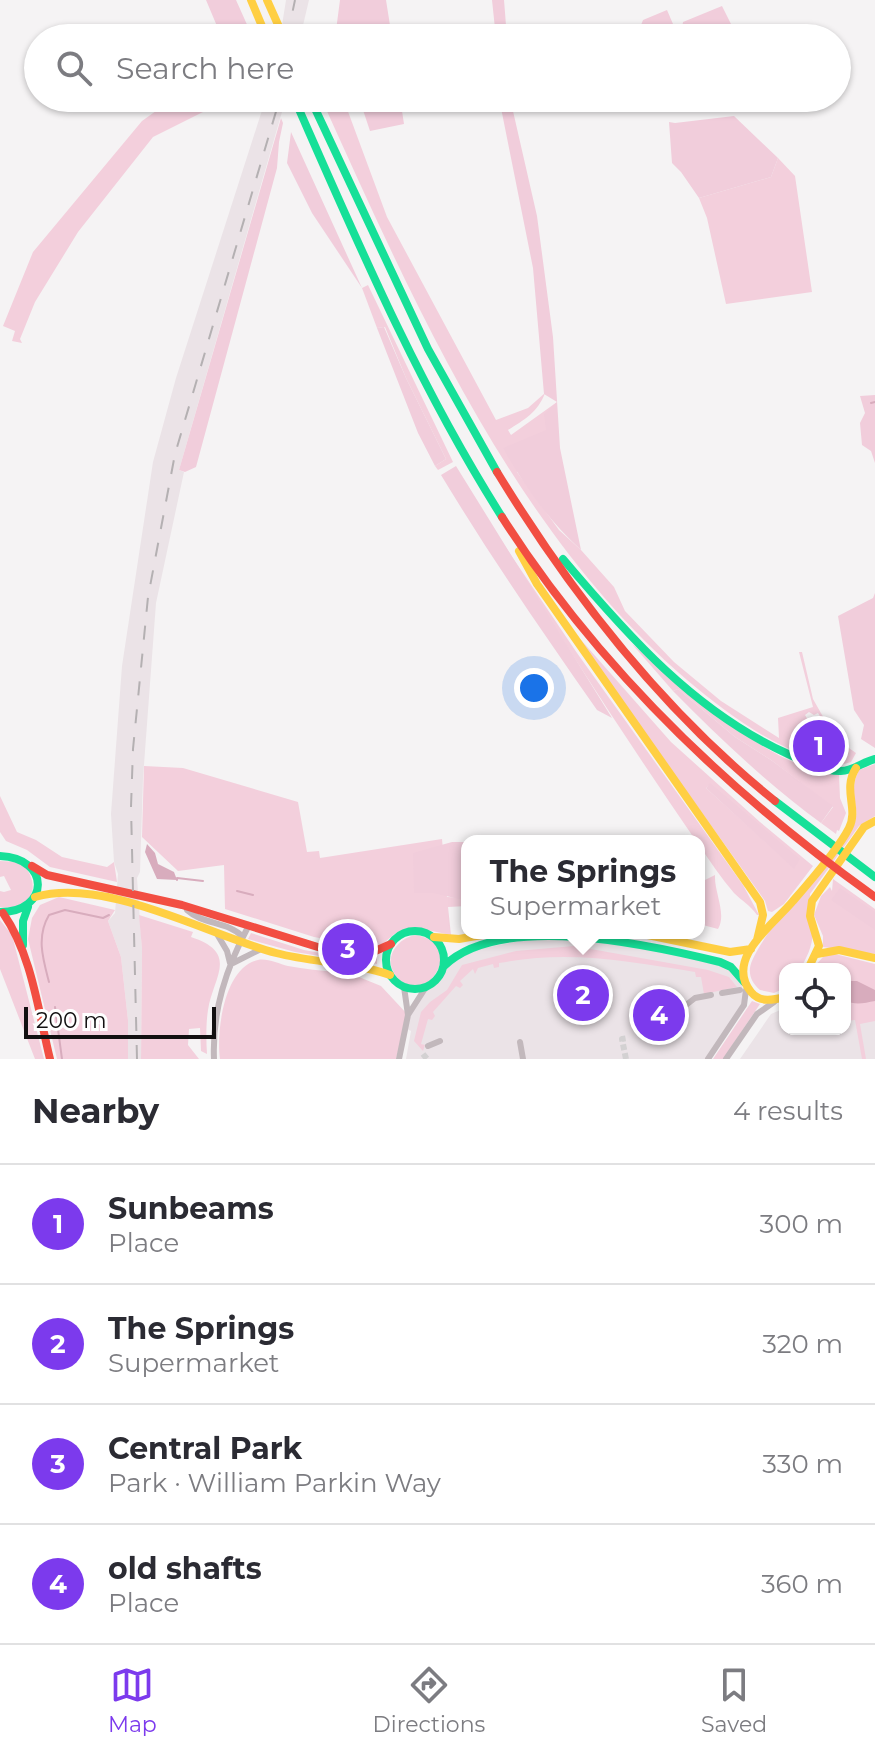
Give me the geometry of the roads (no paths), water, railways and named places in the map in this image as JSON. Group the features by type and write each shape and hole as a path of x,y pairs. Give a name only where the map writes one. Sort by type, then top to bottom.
{"main road":[{"path":"251,0 261,24"},
{"path":"267,0 278,24"},
{"path":"300,112 411,352 464,454 537,584 760,902 763,915 757,940"},
{"path":"316,112 428,344 510,493 571,582 678,710 733,763 827,844 875,877"},
{"path":"510,493 602,606 676,679 720,716 792,756 831,770 839,772 875,759"},
{"path":"495,505 555,592 612,663 667,724 769,818 817,857 875,897"},
{"path":"743,986 742,967 757,940 792,903 849,828 854,814 847,785 856,767"},
{"path":"812,963 819,941 810,916 812,901 864,827 875,821"},
{"path":"4,855 26,860 47,875 182,905 305,944 348,952 373,952 411,931 434,937 461,939"},
{"path":"22,950 23,921 35,897 38,881 32,866"},
{"path":"35,897 56,889 100,897 158,912 242,939 266,950 372,967 390,975 404,987 426,987 435,982 444,966 458,953 519,939"},
{"path":"1,912 12,914 28,907"},
{"path":"1,912 11,923 22,950 50,1059"},
{"path":"434,937 443,950 444,966"},
{"path":"597,939 711,959 731,967 743,986 761,999 779,999"},
{"path":"667,939 730,952 751,949"},
{"path":"390,975 386,959 391,944"},
{"path":"817,954 841,949 875,958"}],"street":[{"path":"1,846 4,855"},
{"path":"182,905 193,916 235,930 242,939"},
{"path":"214,1059 214,1021 230,967 249,925"},
{"path":"215,932 227,951 230,967"},
{"path":"230,967 244,956 266,950"},
{"path":"708,1059 744,1005 743,986 722,993"},
{"path":"399,1059 408,1015 404,987"},
{"path":"408,1015 426,987"},
{"path":"684,1003 711,995"},
{"path":"726,1059 757,1014 779,1000"},
{"path":"428,1046 440,1041"},
{"path":"520,1042 523,1059"}],"waterway":[{"path":"871,403 875,402"},
{"path":"177,880 203,881"},
{"path":"237,891 253,895"},
{"path":"49,982 42,940 49,915 65,910 103,918 109,915"},
{"path":"55,1007 62,1059"}],"tunnel":[{"path":"626,1059 622,1039 628,1038"},
{"path":"423,1054 427,1059"}],"railway":[{"path":"290,24 295,0"},
{"path":"137,1059 131,807 133,749 148,597 175,454 276,112"}],"place":[{"name":"Sunbeams","path":"819,746"},
{"name":"Central Park","path":"348,949"},
{"name":"The Springs","path":"583,995"},
{"name":"old shafts","path":"659,1015"}]}
